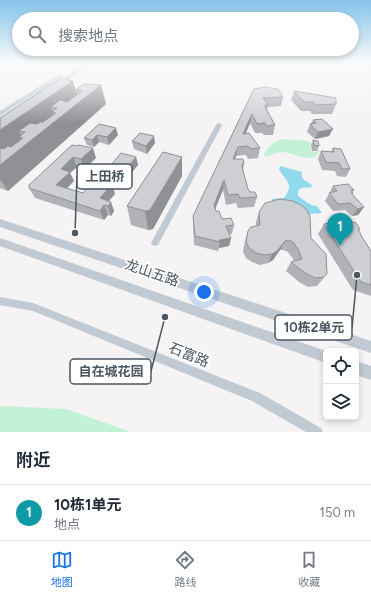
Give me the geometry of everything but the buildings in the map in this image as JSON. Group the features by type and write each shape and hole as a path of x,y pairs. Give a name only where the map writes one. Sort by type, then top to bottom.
{"main road":[{"path":"0,114 48,83"},
{"path":"7,118 60,83"}],"street":[{"path":"155,243 219,125"},
{"name":"龙山五路","path":"0,223 371,347"},
{"name":"龙山五路","path":"0,242 323,356"},
{"name":"石富路","path":"0,301 33,307 256,397 317,432"},
{"path":"359,369 371,373"}],"green space":[{"path":"282,139 300,140 314,143 318,146 310,145 311,151 317,152 320,150 317,155 309,158 282,152 264,156 266,150 270,146"},
{"path":"0,406 66,409 131,432 0,432"}],"water":[{"path":"280,166 302,172 302,178 313,187 301,188 298,191 298,196 311,205 317,206 322,213 310,214 308,216 271,205 272,199 284,198 289,189 288,183 279,169"}],"place":[{"name":"上田桥","path":"75,233"},
{"name":"10栋1单元","path":"340,246"},
{"name":"10栋2单元","path":"357,275"},
{"name":"自在城花园","path":"165,317"}]}
